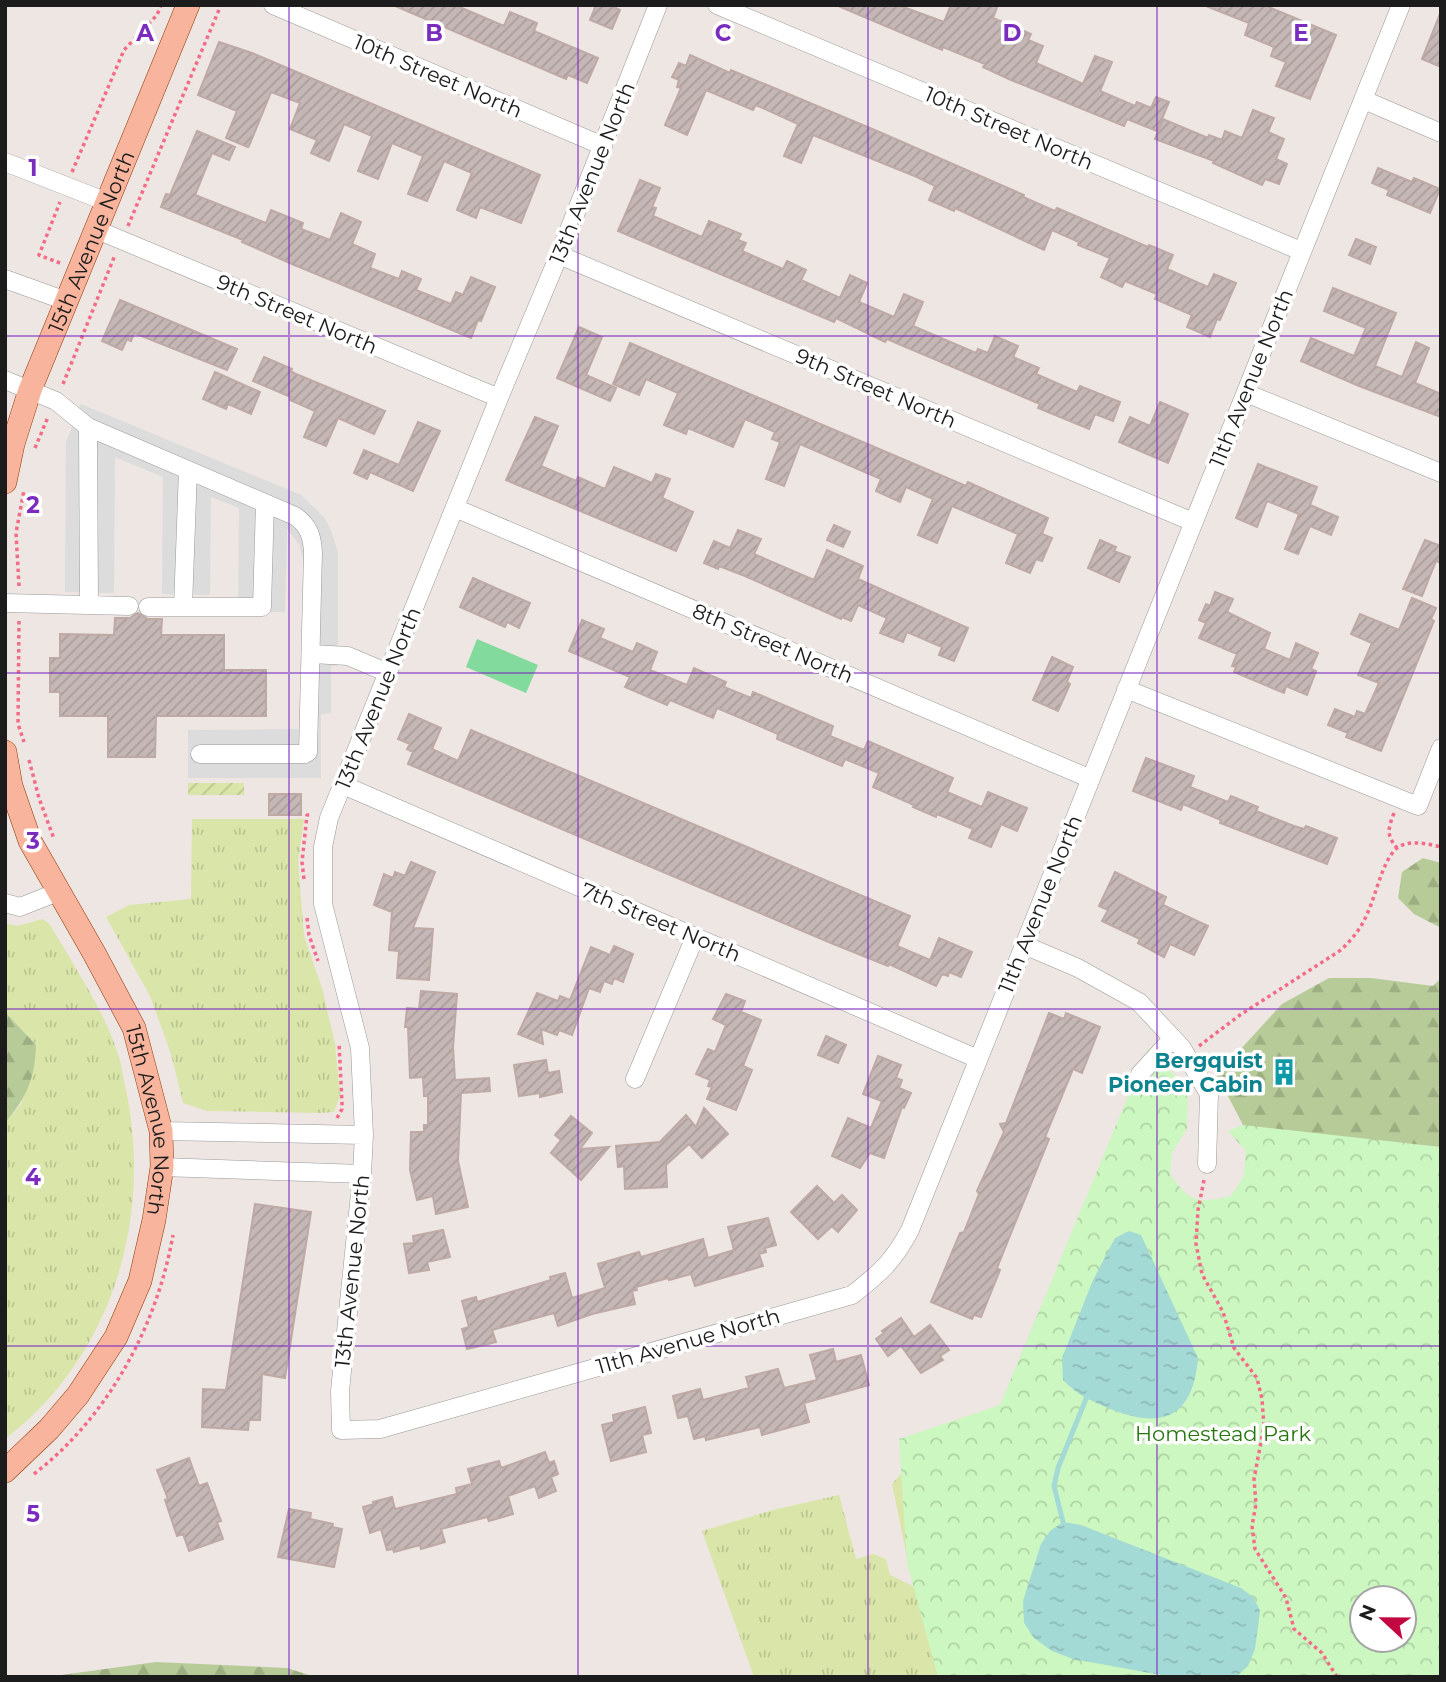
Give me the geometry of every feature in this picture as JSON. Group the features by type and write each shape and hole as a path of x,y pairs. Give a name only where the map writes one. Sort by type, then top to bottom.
{"main road":[{"name":"15th Avenue North","path":"16,482 13,444 30,390 188,5"},
{"name":"15th Avenue North","path":"5,1471 49,1429 78,1395 116,1337 140,1281 154,1220 162,1167 161,1131 134,1028 30,841 11,786 15,749"}],"street":[{"name":"10th Street North","path":"273,5 603,146"},
{"name":"13th Avenue North","path":"341,1430 340,1391 364,1135 360,1048 323,904 323,847 329,818 658,5"},
{"name":"10th Street North","path":"717,5 1301,251"},
{"name":"11th Avenue North","path":"341,1430 380,1429 852,1295 883,1271 900,1249 910,1230 1401,5"},
{"path":"1364,100 1441,133"},
{"path":"5,162 107,202"},
{"name":"9th Street North","path":"95,229 499,398"},
{"name":"9th Street North","path":"559,255 1193,522"},
{"path":"5,279 66,301"},
{"path":"5,380 56,401 88,427 303,522 312,538 312,654 308,752 200,754"},
{"path":"1246,393 1441,473"},
{"path":"88,427 89,605"},
{"path":"183,607 188,470"},
{"path":"148,607 262,607 265,503"},
{"name":"8th Street North","path":"455,508 1090,779"},
{"path":"14,603 129,606"},
{"path":"312,654 348,656 388,673"},
{"path":"1126,689 1418,806 1441,748"},
{"name":"7th Street North","path":"343,785 978,1059"},
{"path":"5,903 20,907 58,891"},
{"path":"635,1079 695,937"},
{"path":"1024,945 1078,968 1139,1002 1188,1055 1209,1094 1207,1164"},
{"path":"1140,1074 1173,1038"},
{"path":"161,1131 364,1135"},
{"path":"162,1167 362,1174"}],"path":[{"path":"39,255 124,50 157,15 160,5"},
{"path":"32,459 221,5"},
{"path":"15,749 18,724 18,627 14,603 17,573 16,482"},
{"path":"29,758 39,798 60,850"},
{"path":"1391,795 1394,813 1387,831 1397,848"},
{"path":"304,886 302,862 307,815"},
{"path":"1188,1055 1240,1015 1341,950 1354,937 1367,916 1387,864 1397,848 1409,843 1441,847"},
{"path":"306,911 309,935 318,961"},
{"path":"330,1120 336,1119 342,1110 337,1034"},
{"path":"1207,1164 1196,1244 1202,1274 1223,1312 1234,1348 1257,1378 1264,1426 1254,1479 1256,1504 1252,1526 1255,1549 1286,1598 1294,1629 1322,1653 1337,1677"}],"green space":[{"path":"477,639 538,665 526,693 466,667"},
{"path":"188,783 244,783 244,795 188,795"},
{"path":"192,819 304,819 298,861 304,936 322,988 335,1043 340,1096 334,1112 207,1111 183,1103 171,1054 150,996 106,917 129,905 191,899"},
{"path":"1423,858 1441,863 1441,928 1414,914 1398,898 1402,872"},
{"path":"43,919 51,926 88,988 118,1054 133,1139 134,1187 128,1235 116,1282 97,1327 73,1368 42,1406 5,1439 5,1123 21,1104 36,1045 5,1012 5,923 17,926"},
{"path":"1329,978 1371,978 1433,986 1441,978 1441,1677 1418,1654 1418,1584 1359,1584 1261,1151 1243,1125 1217,1075 1282,1004"},
{"path":"5,1012 36,1045 34,1067 28,1087 5,1123"},
{"name":"Homestead Park","path":"1148,1048 1188,1089 1187,1128 1172,1153 1170,1174 1183,1191 1195,1199 1210,1200 1231,1196 1244,1176 1246,1151 1228,1131 1243,1125 1441,1147 1441,1677 938,1677 907,1563 899,1439 1000,1405"},
{"path":"910,1464 1021,1677 754,1677 702,1531 773,1510 839,1495 856,1559 873,1554 886,1559 890,1575 913,1586 892,1484"},
{"path":"156,1662 287,1668 315,1677 47,1677"}],"shaded area":[{"path":"81,404 301,495 324,517 338,552 338,666 331,666 331,713 321,714 321,778 188,778 188,730 303,729 303,558 299,544 287,529 285,612 238,612 239,508 211,497 210,595 162,594 163,477 115,457 114,593 65,592 66,442"}],"water":[{"path":"1129,1231 1141,1235 1198,1358 1189,1395 1171,1414 1158,1418 1127,1415 1108,1408 1079,1394 1063,1380 1062,1358 1093,1280 1115,1238"},
{"path":"1063,1522 1081,1525 1241,1588 1254,1598 1260,1611 1255,1649 1248,1666 1236,1677 1172,1677 1073,1659 1052,1651 1034,1638 1024,1623 1023,1601 1041,1544 1050,1531"}],"building":[{"path":"393,5 455,5 504,26 510,12 537,23 534,31 598,58 587,83 568,75 566,79"},
{"path":"596,5 610,5 620,10 612,29 590,20"},
{"path":"836,5 898,5 944,22 951,5 998,5 993,18 1031,34 1028,40 1043,46 1036,63 1083,84 1095,56 1112,62 1100,91 1135,106 1137,102 1151,108 1156,97 1169,102 1157,131 1127,119 1124,126 1011,80 983,67 985,64 943,47 942,50"},
{"path":"1264,5 1336,35 1310,99 1276,86 1286,62 1271,56 1274,47 1245,35 1249,23 1206,6"},
{"path":"1441,14 1441,67 1422,59"},
{"path":"219,42 252,53 540,175 521,223 480,207 476,218 457,210 472,173 444,161 427,201 408,194 423,156 392,143 378,179 358,171 372,136 344,124 329,161 311,153 317,140 290,129 300,103 271,92 249,146 226,138 237,111 198,95"},
{"path":"690,55 877,131 1055,211 1057,208 1173,255 1167,269 1208,287 1214,274 1236,283 1220,320 1217,319 1210,337 1187,327 1192,315 1155,299 1157,294 1125,281 1122,287 1101,277 1110,258 1078,245 1079,242 1052,230 1044,250 955,208 954,211 929,200 935,186 917,177 813,135 801,163 784,156 798,124 756,105 753,110 706,90 687,135 665,125 681,88 677,87 679,80 672,77 679,63 686,66"},
{"path":"1253,110 1274,118 1268,132 1284,139 1276,159 1287,164 1279,184 1265,179 1262,185 1213,163 1214,161 1155,139 1163,119 1208,138 1209,135 1222,140 1225,131 1242,138"},
{"path":"197,131 235,147 229,160 212,153 195,195 266,223 271,210 303,223 301,229 330,240 341,213 361,222 352,244 375,254 370,268 399,279 402,271 421,279 416,290 451,304 456,292 463,295 471,277 495,287 471,338 161,207 166,194 170,195"},
{"path":"1378,168 1412,182 1414,178 1440,189 1430,213 1387,195 1389,190 1372,183"},
{"path":"640,180 660,188 652,207 656,208 653,216 702,237 709,221 741,234 738,240 746,243 742,251 783,269 787,261 806,270 801,280 840,298 850,275 867,283 859,302 894,317 904,294 923,302 913,326 976,353 978,349 988,353 995,336 1018,346 1013,357 1039,368 1036,374 1077,392 1080,386 1120,402 1113,421 1095,414 1089,429 1038,408 1040,404 887,339 885,342 836,318 834,322 618,231"},
{"path":"1356,239 1376,247 1370,264 1349,255"},
{"path":"1333,288 1396,313 1375,366 1402,377 1416,342 1429,348 1415,383 1441,394 1441,417 1301,361 1311,338 1354,356 1366,328 1324,311"},
{"path":"120,300 237,349 227,370 134,333 131,341 127,339 122,350 102,341"},
{"path":"579,327 602,337 586,375 616,388 610,401 557,378"},
{"path":"630,343 966,486 968,482 1048,518 1042,534 1052,538 1042,561 1036,559 1030,573 1006,563 1018,534 952,506 937,543 918,535 933,499 906,487 900,502 876,491 881,479 800,444 784,486 766,479 780,442 772,439 775,432 745,419 733,447 688,428 686,434 664,425 678,393 646,379 639,395 613,384"},
{"path":"264,357 292,369 296,374 385,411 374,434 338,418 326,446 304,437 315,411 290,400 291,397 253,381"},
{"path":"215,372 260,392 251,414 228,404 226,409 203,399"},
{"path":"1160,402 1188,414 1168,463 1119,442 1130,417 1150,426"},
{"path":"535,417 558,426 541,466 576,481 578,477 605,489 614,467 652,483 656,474 670,479 662,498 693,512 676,551 506,480"},
{"path":"418,422 440,431 413,491 370,472 367,479 354,473 364,450 399,465"},
{"path":"1258,464 1317,487 1310,505 1338,517 1331,535 1310,526 1298,554 1285,549 1299,514 1267,501 1257,527 1236,518"},
{"path":"834,525 850,532 843,547 827,540"},
{"path":"738,530 761,539 754,554 814,580 827,550 863,566 858,579 968,628 954,661 939,655 942,647 907,632 903,642 880,633 887,618 858,605 851,621 842,617 841,619 745,576 704,563 714,541 730,548"},
{"path":"1100,540 1116,547 1114,551 1130,557 1119,582 1088,568"},
{"path":"1425,540 1441,546 1441,563 1436,561 1422,596 1403,589"},
{"path":"473,578 530,603 519,628 507,622 505,627 460,607"},
{"path":"1215,592 1233,599 1227,612 1270,633 1264,649 1290,660 1296,643 1318,653 1311,669 1316,671 1307,695 1286,686 1284,693 1234,672 1236,667 1232,666 1237,654 1199,638 1206,623 1199,620 1206,604 1210,606"},
{"path":"1412,598 1436,608 1431,619 1434,621 1381,751 1346,737 1348,733 1328,725 1335,709 1355,717 1357,711 1365,714 1379,683 1358,675 1372,643 1351,634 1360,614 1399,630"},
{"path":"138,613 148,619 162,619 161,635 224,635 224,670 266,670 266,716 156,716 155,757 108,757 108,716 60,716 60,692 50,692 50,658 60,658 60,634 114,635 115,618 130,618"},
{"path":"582,620 604,629 600,638 633,652 637,643 657,652 650,670 687,685 694,668 726,682 724,687 751,698 753,692 833,726 830,736 864,750 868,741 953,778 947,792 982,807 988,792 1027,808 1017,831 1001,824 991,847 969,838 973,829 937,814 936,817 873,787 879,773 845,759 842,766 777,739 778,734 717,708 713,718 670,700 667,705 625,687 630,677 569,651"},
{"path":"1052,657 1073,667 1067,682 1070,684 1058,711 1033,700"},
{"path":"409,714 441,728 432,749 458,761 471,730 910,916 897,946 930,960 939,938 972,952 961,977 949,972 948,976 942,974 936,986 408,764 413,752 407,749 410,744 398,739"},
{"path":"1146,758 1194,776 1190,787 1228,802 1231,796 1258,807 1256,811 1294,826 1304,829 1306,826 1337,838 1327,864 1220,823 1221,820 1183,804 1181,810 1133,791"},
{"path":"269,794 301,794 301,815 269,815"},
{"path":"411,862 435,872 413,928 433,929 429,980 397,978 399,951 389,950 392,912 374,905 384,874 393,878 395,872 405,876"},
{"path":"1115,872 1166,897 1163,905 1208,926 1194,955 1170,944 1164,957 1138,943 1140,939 1102,921 1108,910 1099,906"},
{"path":"614,946 633,954 623,982 614,978 612,984 604,981 600,992 589,988 572,1035 559,1030 557,1035 541,1029 543,1044 518,1034 537,993 558,1001 560,996 570,1000 591,947 610,955"},
{"path":"421,991 457,994 453,1047 455,1080 489,1078 490,1091 461,1093 458,1161 468,1207 436,1214 433,1196 417,1200 410,1170 411,1132 424,1132 424,1125 428,1125 428,1096 424,1096 423,1077 410,1078 408,1027 405,1027 407,1008 419,1009"},
{"path":"726,994 745,1001 741,1012 761,1020 743,1066 752,1070 736,1110 707,1099 712,1087 708,1086 710,1080 696,1074 708,1049 715,1052 726,1025 713,1019"},
{"path":"1049,1013 1064,1019 1066,1013 1100,1027 1082,1073 1073,1069 1045,1137 1049,1139 997,1268 1000,1270 981,1317 974,1315 972,1319 931,1302 960,1233 964,1232 979,1194 977,1191 1004,1132 1000,1124 1006,1123"},
{"path":"826,1036 846,1045 838,1063 818,1055"},
{"path":"878,1056 901,1065 896,1078 902,1080 899,1088 911,1093 904,1108 902,1107 884,1158 870,1153 860,1168 832,1156 848,1118 871,1128 882,1101 863,1094"},
{"name":"Bergquist Pioneer Cabin","path":"1281,1057 1296,1063 1287,1085 1273,1080"},
{"path":"546,1060 548,1073 559,1071 562,1092 540,1097 540,1093 519,1096 514,1065"},
{"path":"704,1108 728,1134 702,1158 689,1144 666,1165 667,1187 625,1189 624,1166 618,1167 616,1146 660,1142 686,1115 696,1127"},
{"path":"571,1116 592,1133 580,1149 609,1147 581,1180 551,1153 561,1140 555,1135"},
{"path":"817,1186 834,1203 842,1195 857,1210 838,1232 832,1226 818,1239 791,1212"},
{"path":"255,1204 311,1212 285,1378 262,1374 260,1420 249,1420 248,1430 202,1427 203,1389 226,1390"},
{"path":"768,1218 776,1245 765,1248 766,1252 759,1254 763,1266 695,1286 691,1274 669,1280 668,1278 636,1287 637,1290 632,1291 635,1304 592,1314 558,1326 554,1313 492,1330 496,1342 467,1349 462,1329 469,1327 462,1301 476,1297 477,1302 551,1280 550,1277 565,1273 572,1298 605,1288 598,1264 639,1252 641,1257 703,1239 708,1258 734,1250 728,1227"},
{"path":"443,1230 450,1257 427,1262 429,1270 409,1273 404,1244 414,1243 413,1236"},
{"path":"901,1318 914,1337 930,1325 949,1350 940,1356 943,1360 921,1373 901,1346 888,1356 876,1339 884,1333 882,1331"},
{"path":"833,1349 836,1362 861,1355 869,1385 804,1403 809,1422 762,1435 760,1427 706,1440 705,1436 694,1439 688,1416 678,1418 673,1396 700,1389 703,1400 749,1388 746,1377 778,1369 784,1388 817,1380 810,1355"},
{"path":"645,1407 651,1433 642,1435 646,1452 611,1461 602,1425 614,1422 613,1415"},
{"path":"545,1452 549,1463 554,1461 558,1474 551,1477 556,1491 539,1498 535,1486 508,1496 513,1514 489,1521 487,1517 441,1529 445,1542 421,1549 420,1545 394,1552 393,1549 387,1550 381,1529 370,1533 363,1507 374,1504 373,1502 392,1497 395,1509 457,1494 456,1488 472,1484 468,1469 499,1461 501,1468"},
{"path":"189,1458 199,1486 207,1483 221,1521 217,1522 223,1539 189,1551 183,1534 177,1536 165,1500 168,1499 157,1470"},
{"path":"289,1509 311,1513 310,1519 342,1529 334,1567 278,1557"}],"waterway":[{"path":"1063,1522 1054,1486 1058,1468 1088,1394"}],"place":[{"name":"Bergquist Pioneer Cabin","path":"1284,1072"}]}
